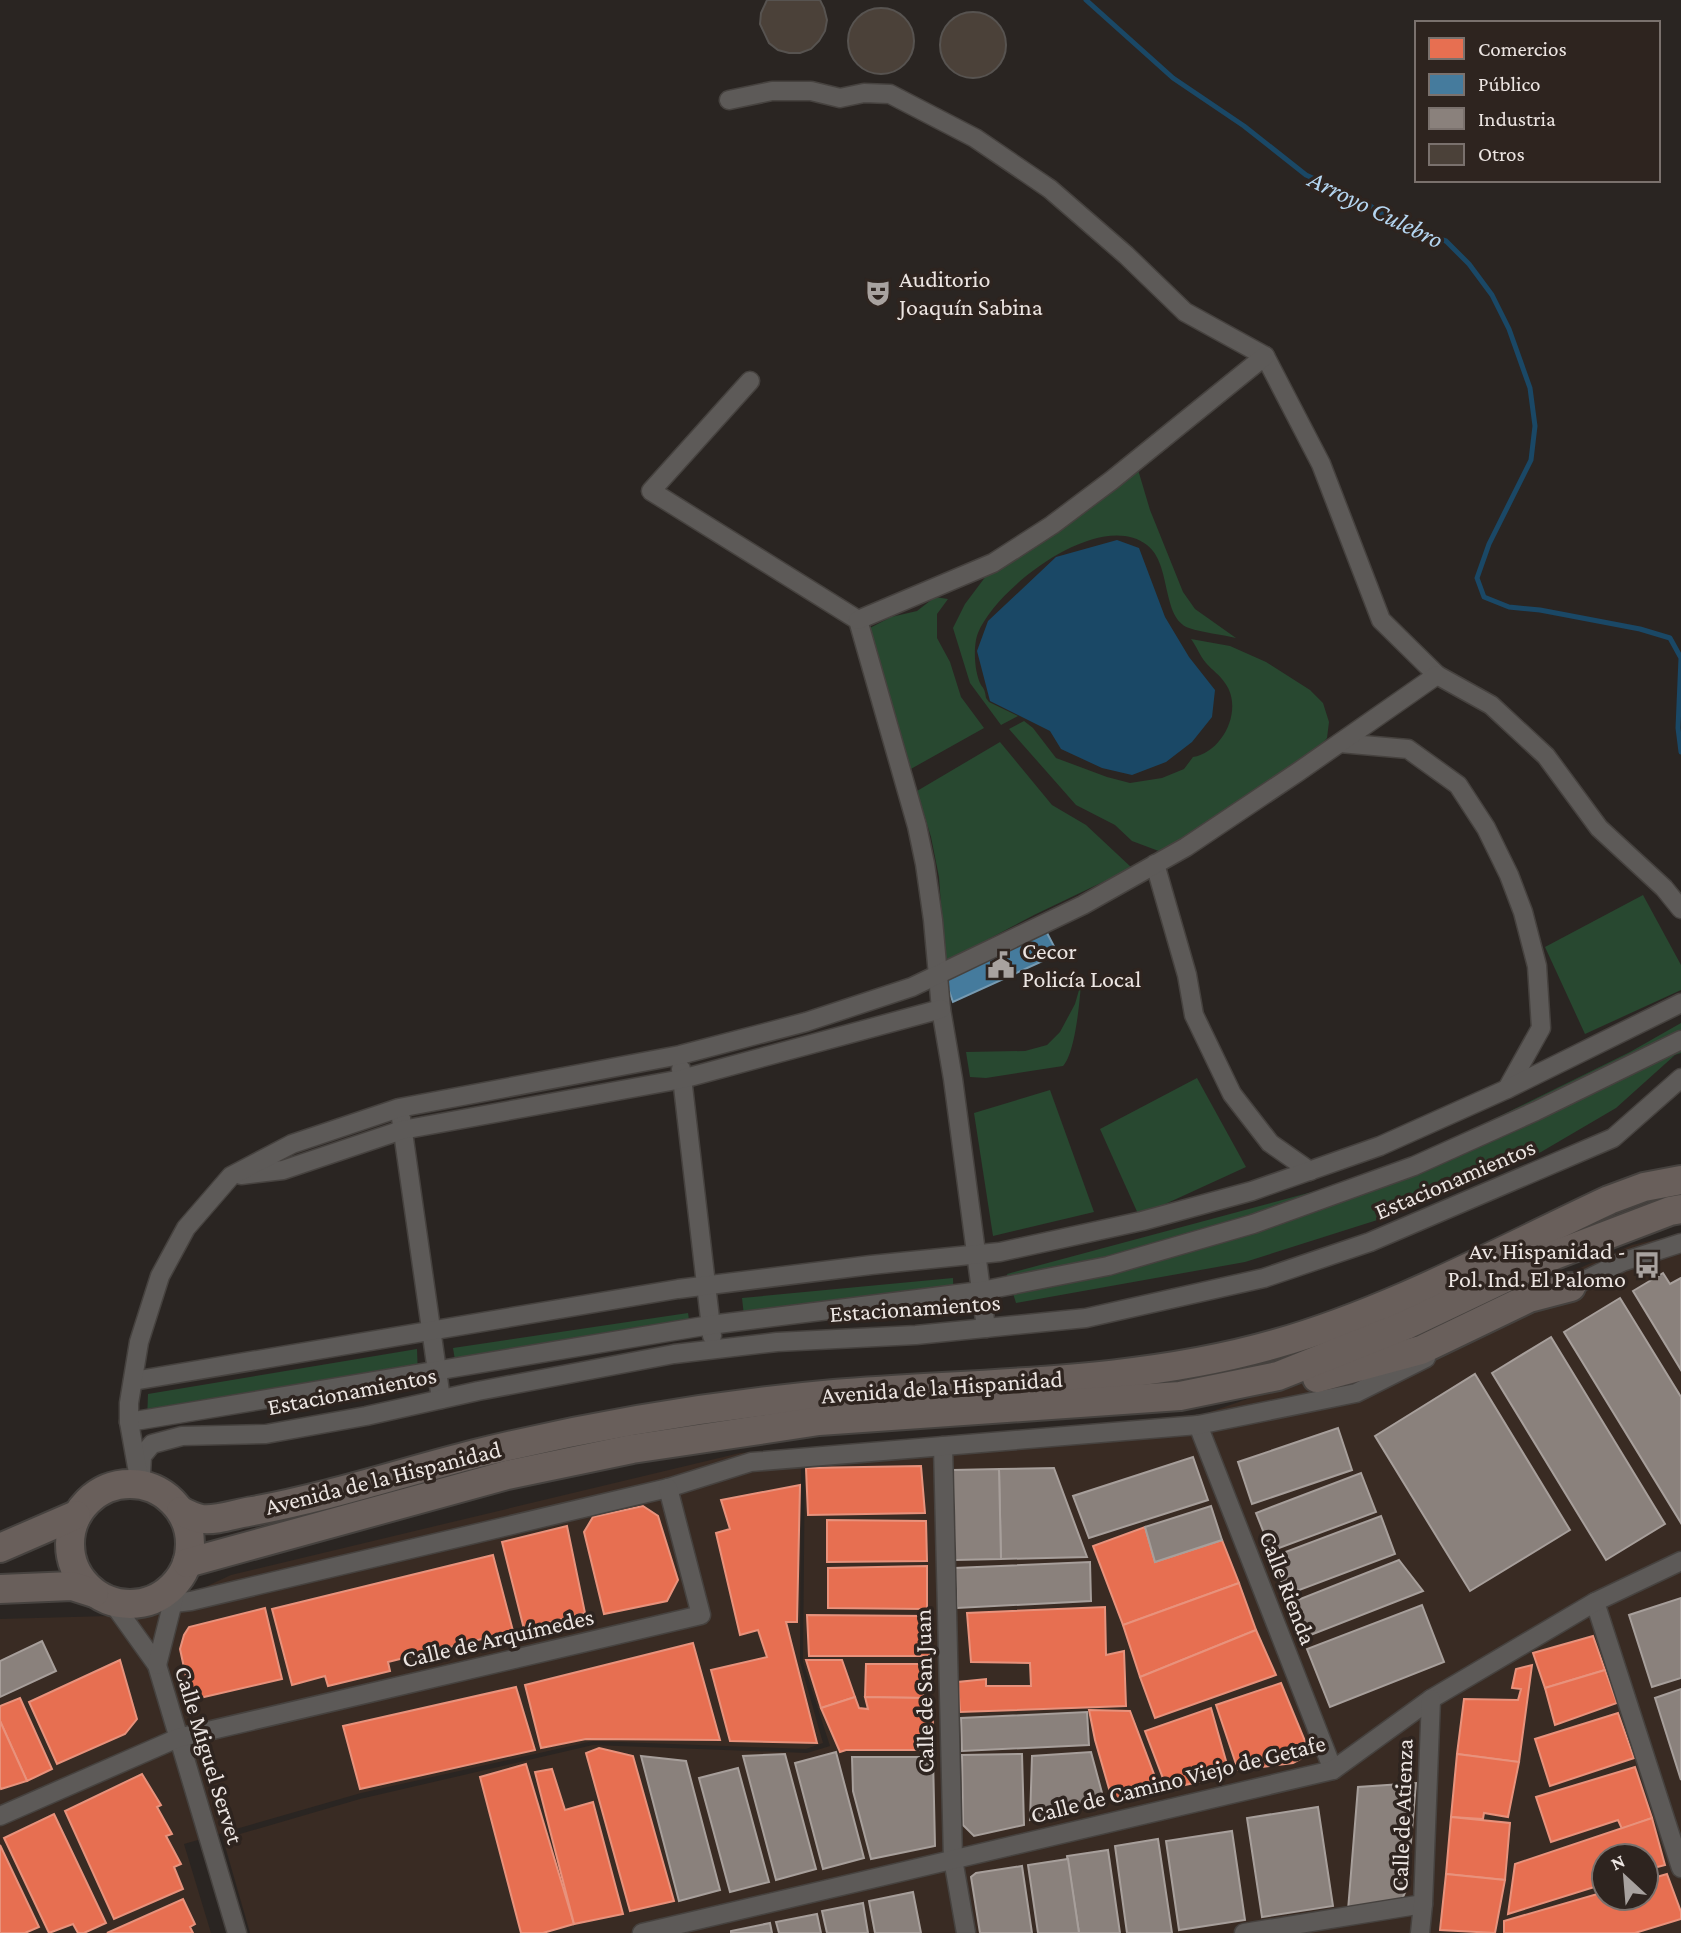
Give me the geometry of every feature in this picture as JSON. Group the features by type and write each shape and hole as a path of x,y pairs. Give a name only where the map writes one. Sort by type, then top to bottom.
{"main road":[{"name":"Avenida de la Hispanidad","path":"181,1511 204,1520 300,1502 477,1454 630,1421 738,1404 835,1394 1136,1373 1194,1364 1274,1345 1339,1324 1609,1200 1644,1187 1681,1180"},
{"name":"Avenida de la Hispanidad","path":"176,1589 507,1475 632,1449 820,1421 1180,1396 1278,1376 1406,1325 1547,1258 1681,1209"},
{"path":"1231,1386 1251,1395 1422,1350 1529,1298 1571,1287"},
{"path":"0,1589 72,1586 103,1597 130,1604 176,1589 189,1536 181,1511 163,1493 140,1484 115,1485 92,1496 76,1515 69,1543 75,1571 103,1597"},
{"path":"0,1548 76,1515"}],"street":[{"path":"729,100 772,91 811,91 840,98 864,93 890,94 975,138 1050,190 1126,255 1185,312 1265,356 1321,464 1381,621 1437,675 1491,705 1546,756 1599,828 1664,888 1681,909"},
{"path":"858,620 993,563 1052,525 1265,356"},
{"path":"750,381 651,491 858,620 917,826 932,909 941,1009 953,1079 986,1328"},
{"path":"140,1484 129,1422 139,1342 160,1276 186,1228 231,1176 292,1144 399,1108 680,1055 806,1022 912,987 1083,905 1186,847 1437,675"},
{"path":"1340,743 1408,749 1458,785 1486,828 1509,875 1523,912 1537,966 1541,1028 1507,1089"},
{"path":"1155,864 1187,975 1194,1015 1232,1094 1270,1143 1310,1171"},
{"path":"133,1381 706,1286 976,1254 1052,1242 1142,1221 1252,1191 1380,1146 1507,1089 1681,1003"},
{"path":"231,1176 283,1170 402,1130 682,1079 941,1009"},
{"path":"129,1422 710,1325 981,1290 1108,1266 1265,1219 1414,1166 1536,1111 1681,1040"},
{"path":"680,1055 713,1350"},
{"name":"Estacionamientos","path":"140,1484 142,1456 152,1444 182,1436 266,1434 649,1359 713,1350 777,1342 916,1335 1099,1315 1264,1278 1370,1242 1613,1138 1681,1077"},
{"path":"399,1108 441,1399"},
{"path":"157,1665 176,1589 668,1488 751,1462 1198,1425 1356,1393 1622,1262 1681,1243"},
{"name":"Calle Rienda","path":"1198,1425 1333,1770"},
{"name":"Calle de San Juan","path":"943,1446 953,1859 966,1933"},
{"name":"Calle de Arquímedes","path":"178,1738 701,1615 668,1488"},
{"name":"Calle de Camino Viejo de Getafe","path":"642,1933 1333,1770 1431,1699 1595,1602 1681,1560"},
{"name":"Calle Miguel Servet","path":"103,1597 157,1665 237,1933"},
{"path":"1595,1602 1681,1868"},
{"name":"Calle de Atienza","path":"1420,1933 1431,1699"},
{"path":"0,1816 178,1738"},
{"path":"1244,1933 1423,1904"}],"shaded area":[{"path":"1681,1234 1681,1933 250,1933 223,1839 360,1799 593,1745 807,1753 830,1746 803,1662 805,1449 1204,1414 1410,1343 1632,1245"},
{"path":"801,1449 800,1662 823,1743 806,1749 593,1741 361,1793 184,1844 211,1933 0,1933 0,1619 145,1615 231,1575 740,1453"}],"green space":[{"path":"1136,463 1150,510 1183,592 1195,609 1236,638 1194,630 1180,622 1170,602 1160,565 1147,545 1127,536 1103,537 1077,545 1051,558 1005,595 988,615 978,633 975,659 986,698 1018,716 1001,725 970,683 953,628 965,604 992,568"},
{"path":"935,597 948,599 937,614 937,638 950,662 961,697 984,728 909,770 868,629 891,617 917,611"},
{"path":"1191,639 1230,646 1266,662 1310,690 1323,703 1329,722 1327,738 1315,752 1164,853 1132,841 1115,825 1076,805 1009,729 1024,721 1033,728 1056,758 1130,783 1162,778 1184,769 1193,757 1213,747 1221,738 1231,717 1232,705 1225,683 1204,660"},
{"path":"1000,742 1052,805 1086,825 1132,868 945,962 939,877 931,837 917,791"},
{"path":"1643,895 1681,965 1681,990 1585,1034 1545,947"},
{"path":"1081,983 1074,1039 1063,1066 986,1078 970,1077 966,1052 1025,1051 1047,1045 1060,1032 1075,1004"},
{"path":"1681,1023 1681,1053 1675,1055 1616,1108 1541,1152 1390,1216 1245,1262 1016,1303 1007,1274 1386,1172 1630,1052"},
{"path":"1197,1078 1246,1167 1139,1216 1100,1129"},
{"path":"1050,1090 1094,1212 993,1236 974,1113"},
{"path":"953,1278 954,1311 745,1325 742,1298"},
{"path":"688,1313 692,1338 457,1373 453,1348"},
{"path":"417,1349 418,1377 147,1421 148,1394"}],"water":[{"path":"1117,540 1139,548 1165,617 1189,657 1215,690 1212,717 1192,742 1166,762 1132,775 1102,768 1061,749 1050,731 990,701 977,651 988,621 1056,557"}],"building: Comercios":[{"path":"921,1466 925,1513 808,1515 806,1468"},
{"path":"800,1485 797,1622 786,1622 817,1743 730,1741 711,1670 767,1657 758,1630 740,1635 716,1533 730,1529 721,1500"},
{"path":"643,1506 658,1516 678,1580 667,1601 604,1614 584,1532 593,1517"},
{"path":"827,1520 926,1521 927,1561 827,1562"},
{"path":"567,1526 585,1613 524,1629 502,1542"},
{"path":"1145,1527 1155,1562 1222,1540 1239,1583 1123,1625 1093,1546"},
{"path":"493,1555 513,1631 506,1633 510,1642 486,1648 482,1639 434,1651 437,1659 422,1665 420,1654 388,1662 390,1671 328,1686 325,1676 292,1685 272,1609"},
{"path":"927,1566 927,1609 828,1608 828,1568"},
{"path":"1239,1583 1256,1630 1140,1677 1123,1625"},
{"path":"1105,1607 1106,1655 1124,1651 1126,1706 960,1712 958,1682 986,1679 986,1686 1031,1686 1030,1663 971,1662 967,1613"},
{"path":"265,1608 282,1679 191,1700 180,1649 189,1627"},
{"path":"807,1615 927,1616 930,1656 809,1656"},
{"path":"1256,1630 1276,1675 1155,1718 1140,1677"},
{"path":"1593,1636 1605,1670 1545,1688 1533,1653"},
{"path":"693,1643 720,1740 586,1739 541,1748 525,1685"},
{"path":"120,1660 137,1719 125,1734 57,1764 29,1702"},
{"path":"806,1660 842,1660 855,1697 821,1708"},
{"path":"866,1664 924,1664 923,1698 865,1697"},
{"path":"1532,1665 1519,1762 1457,1754 1464,1699 1518,1700 1521,1689 1512,1688 1516,1669"},
{"path":"1605,1670 1617,1703 1555,1725 1545,1688"},
{"path":"1281,1683 1305,1741 1307,1750 1304,1757 1293,1763 1238,1770 1216,1705"},
{"path":"516,1687 535,1750 360,1789 343,1726"},
{"path":"855,1697 859,1708 868,1709 865,1697 923,1698 924,1709 932,1711 935,1750 840,1752 821,1708"},
{"path":"20,1698 52,1769 27,1781 0,1721 0,1706"},
{"path":"1211,1708 1230,1775 1167,1789 1145,1731"},
{"path":"1089,1710 1130,1711 1160,1790 1112,1799"},
{"path":"1618,1713 1634,1758 1550,1786 1535,1739"},
{"path":"0,1721 27,1781 1,1789 0,1787"},
{"path":"599,1748 633,1756 674,1901 630,1911 586,1753"},
{"path":"1457,1754 1519,1762 1508,1817 1484,1813 1483,1819 1451,1817"},
{"path":"526,1764 574,1924 543,1933 521,1933 480,1777"},
{"path":"1635,1767 1652,1818 1622,1829 1618,1820 1551,1842 1536,1797"},
{"path":"552,1769 565,1810 593,1802 623,1914 574,1924 535,1772"},
{"path":"142,1774 161,1805 157,1807 172,1834 166,1836 181,1864 174,1867 183,1889 114,1919 65,1811"},
{"path":"54,1814 106,1923 84,1933 78,1933 73,1924 49,1933 4,1838"},
{"path":"1451,1817 1510,1823 1505,1880 1446,1874"},
{"path":"1652,1818 1659,1842 1590,1842 1590,1888 1508,1914 1515,1864"},
{"path":"0,1845 39,1927 25,1933 0,1933"},
{"path":"1660,1847 1665,1865 1660,1866"},
{"path":"1446,1874 1505,1880 1495,1933 1440,1930"},
{"path":"1667,1874 1681,1919 1635,1933 1504,1933 1504,1921 1590,1896 1590,1912 1660,1912 1660,1876"},
{"path":"183,1899 195,1924 190,1927 193,1933 107,1933"}],"building: Público":[{"name":"Cecor Policía Local","path":"1046,931 1058,954 953,1002 944,977"}],"building: Industria":[{"path":"1663,1273 1670,1284 1681,1278 1681,1370 1633,1291"},
{"path":"1620,1298 1681,1397 1681,1523 1564,1332"},
{"path":"1551,1337 1665,1524 1606,1560 1492,1373"},
{"path":"1475,1374 1570,1530 1470,1591 1375,1436"},
{"path":"1338,1428 1352,1470 1252,1504 1238,1462"},
{"path":"1193,1457 1208,1500 1089,1538 1073,1496"},
{"path":"1054,1468 1087,1557 1001,1559 999,1469"},
{"path":"999,1469 1001,1559 955,1560 953,1470"},
{"path":"1361,1473 1376,1512 1271,1551 1256,1513"},
{"path":"1211,1506 1222,1540 1155,1562 1145,1527"},
{"path":"1381,1516 1395,1554 1286,1595 1272,1557"},
{"path":"1399,1560 1423,1591 1303,1638 1290,1603"},
{"path":"1090,1562 1091,1601 957,1608 955,1568"},
{"path":"1681,1598 1681,1678 1652,1687 1629,1615"},
{"path":"1422,1605 1444,1662 1330,1707 1307,1649"},
{"path":"42,1641 56,1671 0,1697 0,1661"},
{"path":"1681,1689 1681,1780 1655,1698"},
{"path":"1087,1712 1089,1745 962,1751 961,1718"},
{"path":"836,1752 864,1858 823,1869 795,1763"},
{"path":"1091,1752 1105,1804 1030,1820 1032,1756"},
{"path":"785,1754 816,1869 776,1880 743,1756"},
{"path":"1022,1754 1024,1825 974,1836 963,1825 962,1755"},
{"path":"641,1756 686,1761 720,1890 679,1901"},
{"path":"852,1757 933,1757 935,1846 871,1859 853,1791"},
{"path":"738,1768 769,1882 730,1892 699,1778"},
{"path":"1416,1783 1407,1888 1403,1897 1394,1903 1348,1910 1358,1787"},
{"path":"1318,1807 1333,1906 1262,1917 1247,1818"},
{"path":"1232,1831 1245,1920 1179,1930 1166,1841"},
{"path":"1158,1839 1172,1933 1127,1933 1115,1846"},
{"path":"1108,1850 1120,1933 1079,1933 1067,1856"},
{"path":"1068,1859 1079,1933 1038,1933 1028,1865"},
{"path":"1022,1866 1032,1933 980,1933 971,1877 976,1873"},
{"path":"913,1892 921,1933 875,1933 869,1901"},
{"path":"863,1903 868,1933 827,1933 822,1911"},
{"path":"817,1914 821,1933 779,1933 776,1922"},
{"path":"770,1923 772,1933 731,1933 731,1931"}],"building: Otros":[{"path":"767,0 820,0 827,20 819,41 811,49 800,53 778,50 769,43 760,24 761,13"},
{"path":"881,8 894,10 904,18 912,28 912,54 904,64 894,72 881,74 868,72 858,64 850,54 848,41 850,28 858,18 868,10"},
{"path":"973,12 986,14 996,22 1004,32 1004,58 996,68 986,76 973,78 960,76 950,68 942,58 940,45 942,32 950,22 960,14"}],"waterway":[{"name":"Arroyo Culebro","path":"1086,0 1173,78 1244,126 1306,175 1363,201 1402,227 1446,241 1469,264 1492,295 1509,329 1530,388 1535,426 1531,460 1489,544 1477,578 1484,597 1509,607 1540,610 1640,629 1670,638 1681,658 1678,728 1681,752"}],"place":[{"name":"Auditorio Joaquín Sabina","path":"878,293"},
{"name":"Cecor Policía Local","path":"1001,965"},
{"name":"Av. Hispanidad - Pol. Ind. El Palomo","path":"1647,1265"}]}
